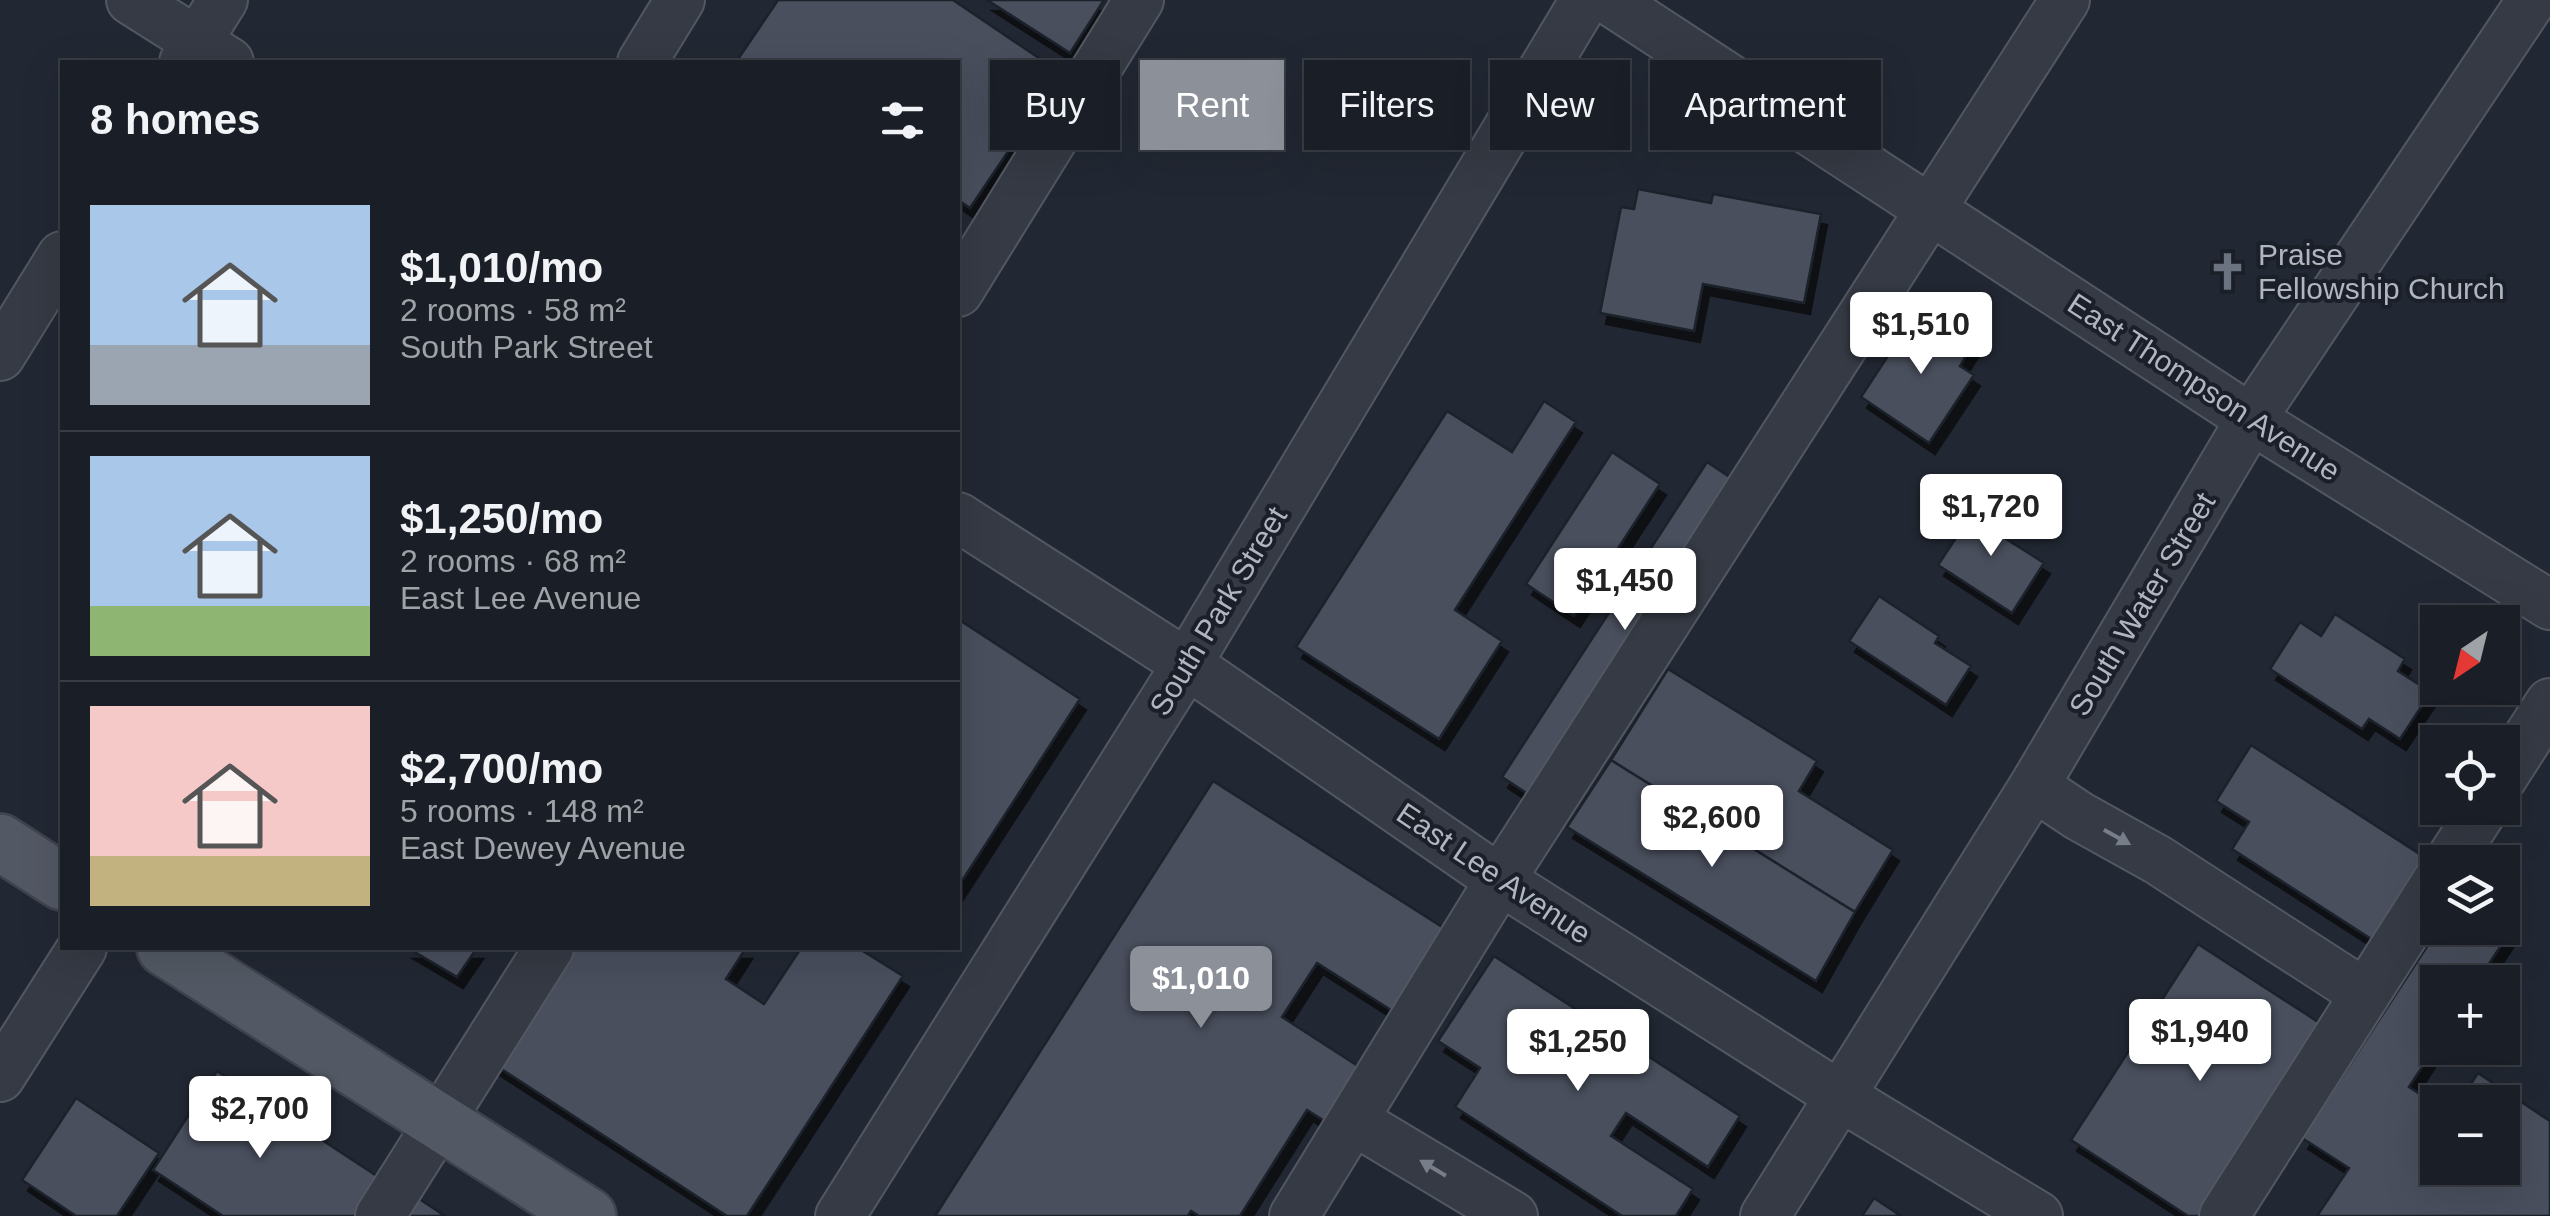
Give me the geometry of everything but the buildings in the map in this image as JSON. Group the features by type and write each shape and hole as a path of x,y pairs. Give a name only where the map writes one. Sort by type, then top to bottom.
{"main road":[{"path":"0,842 60,881"},
{"path":"168,950 588,1216"}],"street":[{"path":"131,0 203,56 223,0"},
{"path":"643,60 680,0"},
{"path":"960,289 1140,0"},
{"name":"South Park Street","path":"840,1216 1187,664 1585,0"},
{"name":"East Thompson Avenue","path":"1608,0 2251,420 2550,605"},
{"path":"1294,1216 1500,880 2065,0"},
{"name":"South Water Street","path":"1765,1216 2034,786 2251,420 2532,0"},
{"path":"0,356 60,259"},
{"name":"East Lee Avenue","path":"960,519 1187,664 1500,880 1840,1096 2038,1216"},
{"path":"2520,750 2550,703"},
{"path":"2034,786 2158,860 2365,994"},
{"path":"2224,1216 2420,908"},
{"path":"0,1077 81,950"},
{"path":"380,1216 548,950"},
{"path":"1353,1120 1513,1216"}],"place":[{"name":"Praise Fellowship Church","path":"2228,271"}]}
